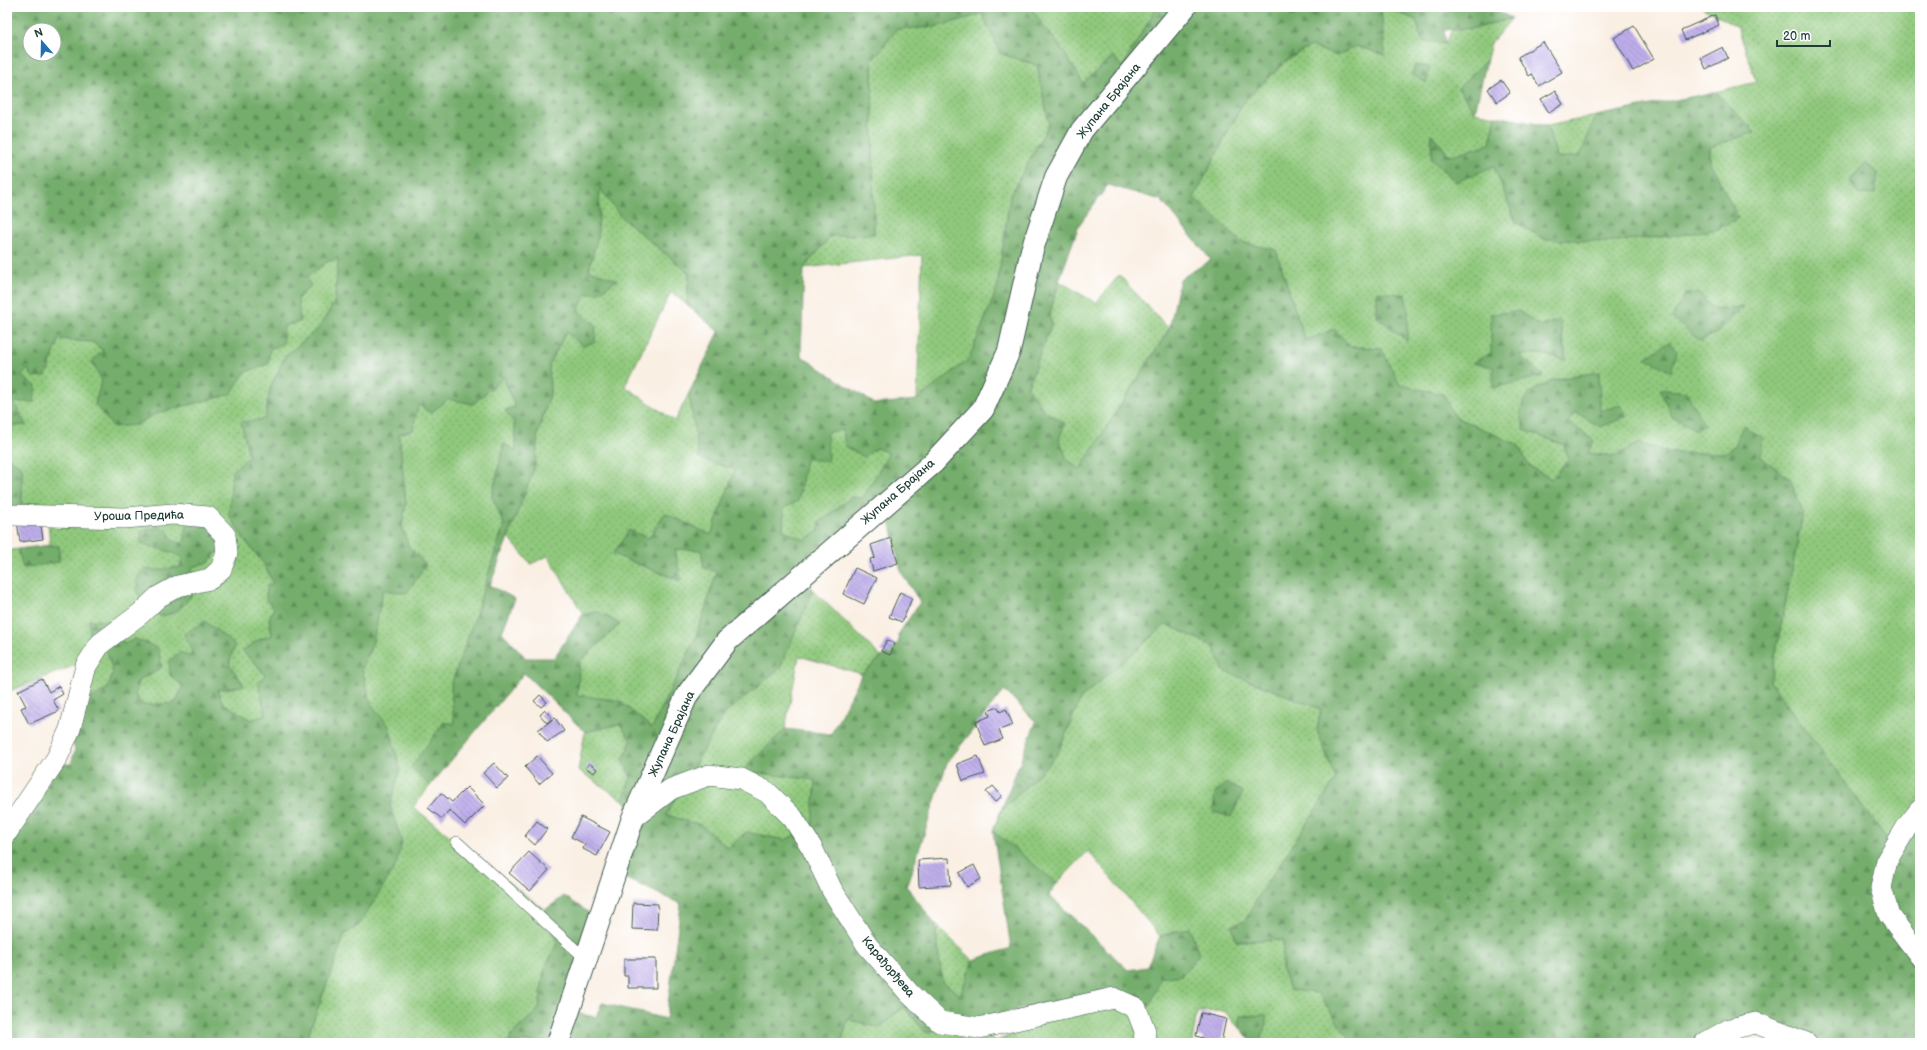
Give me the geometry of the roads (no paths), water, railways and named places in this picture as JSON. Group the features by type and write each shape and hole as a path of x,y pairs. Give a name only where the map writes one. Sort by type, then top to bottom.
{"street":[{"name":"Жупана Брајана","path":"558,1043 633,818 688,695 727,641 933,463 983,408 1009,351 1032,250 1056,177 1082,130 1185,7"},
{"name":"Уроша Предића","path":"7,832 57,758 70,729 86,666 100,644 140,614 158,597 178,586 210,579 221,569 227,552 225,535 208,517 173,514 125,518 12,514"},
{"name":"Карађорђева","path":"633,818 671,789 709,775 741,779 767,792 793,818 812,848 832,890 867,945 910,994 940,1022 978,1028 1088,1002 1114,998 1136,1008 1145,1031 1144,1043"},
{"path":"1920,810 1908,825 1887,860 1881,888 1889,915 1920,956"},
{"path":"1705,1043 1730,1029 1756,1023 1806,1043"}],"lane":[{"path":"457,842 586,959"}]}
